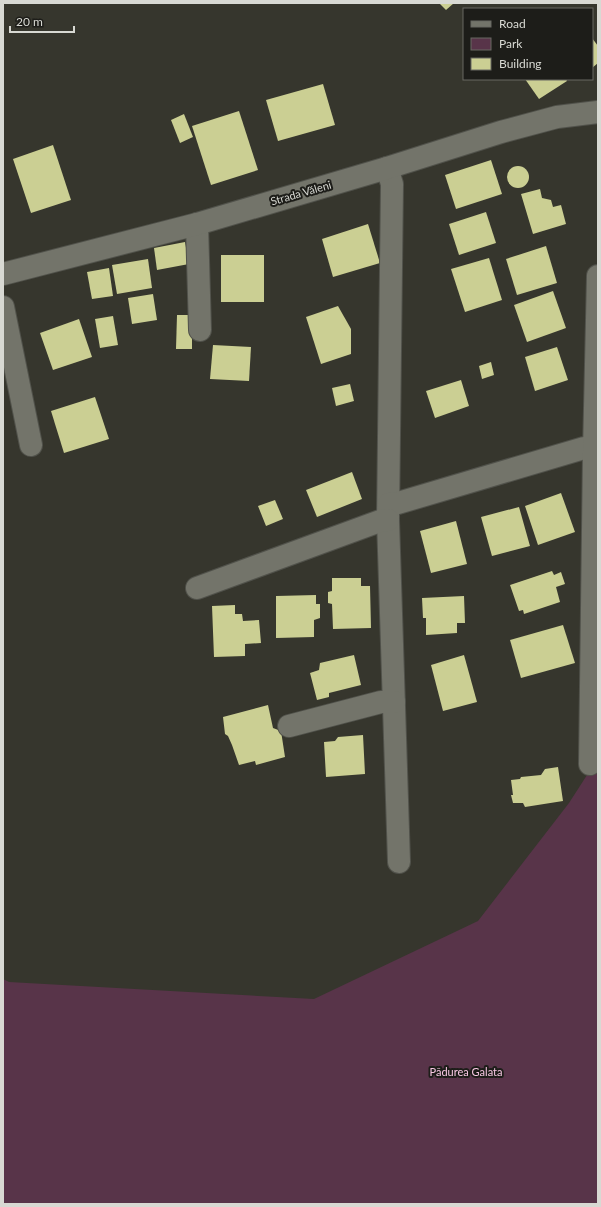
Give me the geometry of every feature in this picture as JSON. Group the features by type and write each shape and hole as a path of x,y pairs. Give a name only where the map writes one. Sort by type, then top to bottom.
{"street":[{"name":"Strada Văleni","path":"3,274 197,224 529,124 557,117 598,112"},
{"path":"387,168 392,184 388,512 399,862"},
{"path":"197,224 200,330"},
{"path":"590,764 598,276"},
{"path":"3,307 31,445"},
{"path":"197,588 380,521 398,503 584,448 596,454"},
{"path":"288,726 381,702 394,702"}],"green space":[{"name":"Pădurea Galata","path":"598,758 598,1204 3,1204 3,979 9,982 314,999 478,921 569,803"}],"building":[{"path":"439,3 454,3 446,10"},
{"path":"593,39 598,46 598,63 593,67"},
{"path":"526,80 566,80 567,81 539,99"},
{"path":"323,84 335,125 278,141 266,100"},
{"path":"239,111 258,170 211,185 192,126"},
{"path":"184,114 193,137 180,143 171,120"},
{"path":"53,145 71,200 31,213 13,159"},
{"path":"491,160 502,194 456,209 445,175"},
{"path":"518,166 526,169 529,177 526,185 518,188 510,185 507,177 510,169"},
{"path":"540,189 542,198 551,200 553,207 561,205 566,224 533,234 521,194"},
{"path":"486,212 496,243 459,255 449,224"},
{"path":"368,224 380,263 333,277 322,239"},
{"path":"185,242 189,264 157,270 154,248"},
{"path":"546,246 557,283 517,295 506,259"},
{"path":"221,255 264,255 264,302 221,302"},
{"path":"489,258 502,300 465,312 451,269"},
{"path":"148,259 152,288 117,294 112,265"},
{"path":"109,268 113,296 92,299 87,272"},
{"path":"553,291 566,328 527,342 514,305"},
{"path":"153,294 157,320 132,324 128,298"},
{"path":"338,306 351,329 351,354 321,364 306,317"},
{"path":"177,315 192,315 192,349 176,349"},
{"path":"113,316 118,345 100,348 95,319"},
{"path":"79,319 92,357 53,370 40,333"},
{"path":"213,345 251,347 249,381 210,379"},
{"path":"557,347 568,380 535,391 525,357"},
{"path":"491,362 494,375 482,379 479,366"},
{"path":"461,380 469,406 435,418 426,391"},
{"path":"350,384 354,401 336,406 332,388"},
{"path":"95,397 109,439 64,453 51,411"},
{"path":"352,472 362,499 317,517 306,490"},
{"path":"561,493 575,532 538,545 525,506"},
{"path":"275,500 283,519 266,526 258,506"},
{"path":"519,507 530,546 492,556 481,517"},
{"path":"456,521 467,564 431,573 420,531"},
{"path":"552,571 554,575 561,572 565,584 556,587 560,602 524,614 523,610 519,611 510,585"},
{"path":"332,578 361,578 361,586 370,586 371,628 333,629 332,604 328,603 328,592 332,591"},
{"path":"316,595 316,604 320,604 320,618 314,620 314,637 276,638 276,596"},
{"path":"464,596 465,623 457,623 457,633 426,635 426,618 423,618 422,598"},
{"path":"235,605 235,614 242,614 243,621 259,620 261,643 245,644 245,656 214,657 212,606"},
{"path":"563,625 575,663 521,678 510,640"},
{"path":"354,655 361,685 329,693 329,697 317,700 310,673 319,670 320,663"},
{"path":"464,655 477,702 443,711 431,665"},
{"path":"268,705 273,728 281,731 285,757 256,765 255,761 239,765 228,736 225,734 223,717"},
{"path":"363,735 365,774 326,777 324,742 335,741 338,737"},
{"path":"558,767 563,801 525,807 523,803 513,803 511,795 513,795 511,780 520,779 521,777 541,775 545,769"}]}
